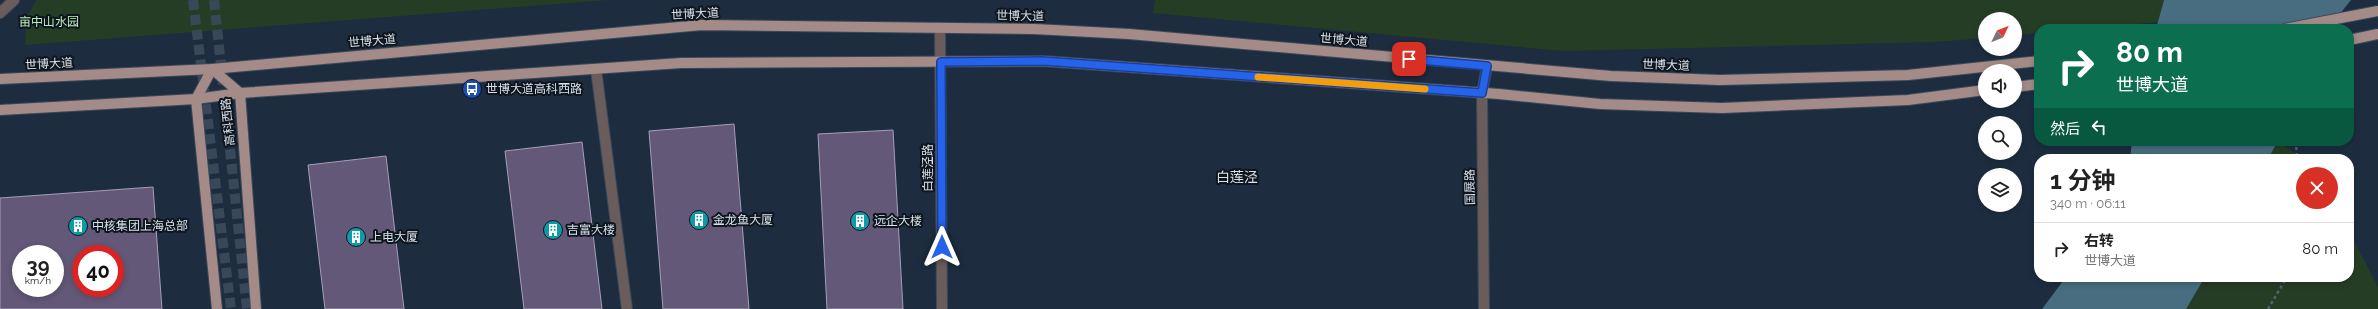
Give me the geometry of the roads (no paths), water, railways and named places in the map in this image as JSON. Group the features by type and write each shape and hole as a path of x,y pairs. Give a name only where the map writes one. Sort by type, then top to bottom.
{"main road":[{"path":"2310,24 2378,11"},
{"name":"世博大道","path":"0,79 212,69 702,25 1034,29 1129,34 1611,76 1720,80 1908,75 2034,61"},
{"path":"2354,39 2378,34"},
{"path":"0,110 196,99 240,93 681,63 1043,61 1482,93 1600,104 1722,108 1908,100 1978,91"},
{"path":"212,69 196,99 217,309"},
{"name":"高科西路","path":"212,69 240,93 256,309"},
{"path":"2022,86 2034,85"}],"street":[{"path":"0,13 14,0"},
{"name":"白莲泾路","path":"940,28 942,309"},
{"name":"国展路","path":"1484,309 1482,93 1487,66"},
{"path":"596,69 627,309"}],"water":[{"path":"2164,0 2351,0 2332,24 2157,24"},
{"path":"2131,146 2275,146 2271,154 2131,154"},
{"path":"2062,282 2202,282 2186,309 2042,309"}],"tunnel":[{"path":"193,0 231,309"},
{"path":"214,0 247,309"}],"place":[{"name":"世博大道高科西路","path":"472,89"},
{"name":"金龙鱼大厦","path":"699,220"},
{"name":"远企大楼","path":"860,221"},
{"name":"中核集团上海总部","path":"78,226"},
{"name":"吉富大楼","path":"553,230"},
{"name":"上电大厦","path":"356,237"}],"district":[{"name":"白莲泾","path":"1237,177"}],"park label":[{"name":"亩中山水园","path":"49,22"}]}
